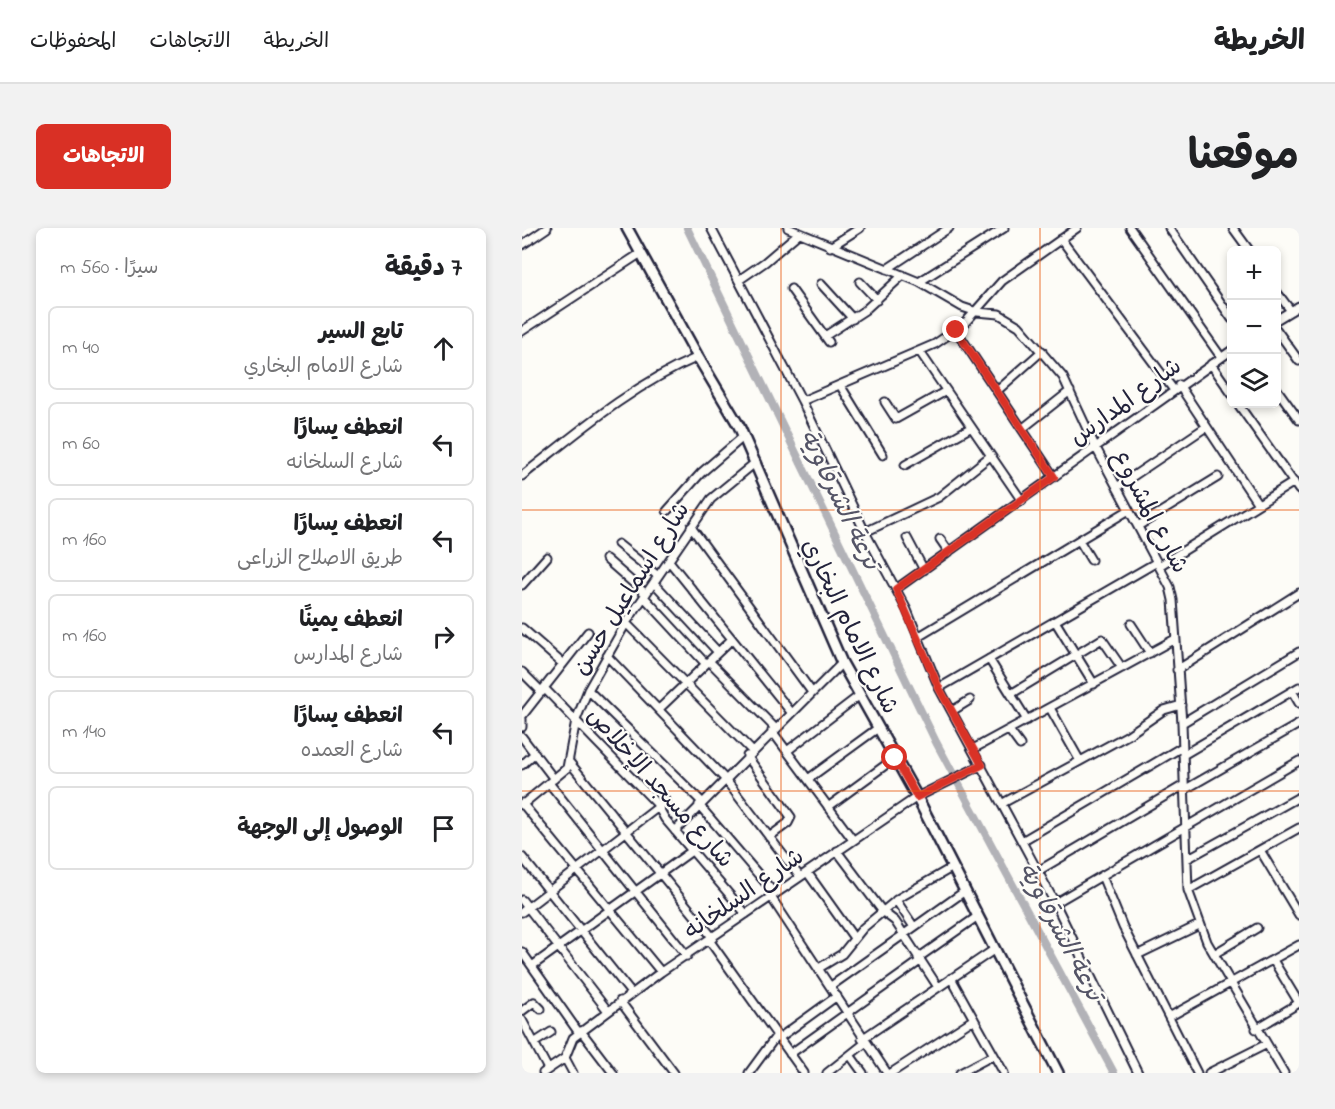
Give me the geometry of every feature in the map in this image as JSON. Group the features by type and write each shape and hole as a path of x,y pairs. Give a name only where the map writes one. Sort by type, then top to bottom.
{"street":[{"path":"522,245 546,228"},
{"name":"شارع الامام البخاري","path":"627,228 744,436 842,663 917,797 1055,1072"},
{"path":"711,228 802,401 865,532 896,589 939,688 1055,903 1138,1073"},
{"path":"831,247 860,228"},
{"path":"886,269 949,228"},
{"path":"919,282 1004,228"},
{"path":"802,401 920,352 956,330 977,312 1002,281 1077,228"},
{"path":"1130,228 1221,357"},
{"path":"1169,228 1227,312"},
{"path":"1233,228 1246,246"},
{"path":"739,280 765,262 794,230"},
{"name":"شارع المشروع","path":"794,230 919,282 962,307 1007,318 1059,372 1095,446 1158,564 1173,600 1182,723 1188,890 1199,925 1214,954 1265,1045 1284,1073"},
{"path":"1061,239 1206,427 1258,504"},
{"path":"522,331 641,253"},
{"path":"791,289 827,339 877,300 903,275"},
{"path":"860,282 877,300"},
{"path":"821,284 853,319"},
{"path":"1281,298 1291,311"},
{"path":"1281,317 1299,306"},
{"path":"956,330 1054,477"},
{"path":"1281,336 1299,361"},
{"path":"997,391 1041,351"},
{"path":"920,352 989,457 1022,501"},
{"name":"شارع المدارس","path":"896,589 1022,501 1176,387 1227,353"},
{"path":"522,476 612,406 665,373 698,357"},
{"path":"1211,364 1227,387"},
{"path":"840,385 883,455"},
{"path":"885,402 896,419 946,391"},
{"path":"1022,429 1070,391"},
{"path":"1281,395 1299,420"},
{"path":"1241,408 1299,490"},
{"path":"1117,487 1206,427"},
{"path":"905,465 970,428"},
{"path":"666,511 701,473 744,436"},
{"path":"865,532 939,497 989,457"},
{"name":"شارع اسماعيل حسن","path":"570,763 576,720 588,690 626,623 715,494 756,462"},
{"path":"1138,526 1218,477"},
{"path":"939,688 1158,564 1293,482"},
{"path":"918,637 1129,510"},
{"path":"691,527 812,692"},
{"path":"907,538 924,570"},
{"path":"940,539 949,552"},
{"path":"1079,540 1091,560"},
{"path":"618,544 656,580 718,652"},
{"path":"522,585 547,557"},
{"path":"606,559 774,729 787,751 853,840"},
{"path":"669,561 791,712"},
{"path":"1177,670 1299,593"},
{"path":"1055,621 1094,684"},
{"path":"626,623 750,753 790,813 788,823 769,837"},
{"path":"1131,624 1150,653"},
{"path":"522,628 563,664"},
{"path":"522,722 543,690 588,632"},
{"path":"659,709 732,639"},
{"path":"1011,694 1099,640 1104,639 1122,668"},
{"path":"973,749 1175,639"},
{"path":"1182,723 1299,652"},
{"path":"607,656 725,779 800,877"},
{"path":"989,659 1027,720"},
{"path":"675,831 842,663"},
{"name":"شارع مسجد الإخلاص","path":"522,672 576,720 660,807 675,831 746,914"},
{"path":"1183,755 1299,687"},
{"path":"588,690 701,804 773,895 864,1041 889,1073 974,1018"},
{"path":"1292,691 1299,703"},
{"path":"787,751 860,695"},
{"path":"952,711 970,700"},
{"path":"1003,803 1128,735 1164,710 1181,705"},
{"path":"1050,708 1080,761"},
{"path":"1038,871 1299,724"},
{"path":"808,779 879,728"},
{"path":"1009,730 1020,745"},
{"path":"522,736 552,781 687,956"},
{"path":"1022,841 1182,747"},
{"path":"522,765 535,753"},
{"path":"828,807 895,758"},
{"path":"1055,903 1299,761"},
{"path":"662,972 522,804 552,781 570,763 711,939 804,1073"},
{"name":"شارع السلخانه","path":"545,1071 565,1058 570,1042 580,1032 631,993 917,797 982,765"},
{"path":"1187,859 1299,797"},
{"path":"525,910 666,801"},
{"path":"1188,890 1299,828"},
{"path":"532,966 693,850"},
{"path":"1260,850 1299,915"},
{"path":"837,851 883,912 895,921 938,987"},
{"path":"522,857 631,993"},
{"path":"819,968 842,954 854,938 896,900 953,867"},
{"path":"807,872 854,938"},
{"path":"1102,876 1137,955 1197,1073"},
{"path":"831,986 965,891"},
{"path":"522,900 525,910 558,947 608,1011"},
{"path":"896,900 914,927"},
{"path":"790,1054 978,916"},
{"path":"1137,955 1199,925"},
{"path":"1214,954 1257,928"},
{"path":"1169,1017 1299,945"},
{"path":"826,1073 864,1041 995,949"},
{"path":"522,952 613,1073"},
{"path":"1256,1029 1299,1003 1273,960"},
{"path":"951,978 1004,1073"},
{"path":"749,1073 778,1037 837,996"},
{"path":"620,1001 674,1073"},
{"path":"522,1011 534,1002 541,1009"},
{"path":"522,1020 545,1071"},
{"path":"534,1043 551,1032"},
{"path":"1209,1073 1265,1045"},
{"path":"850,1055 863,1073"},
{"path":"960,1073 994,1055"},
{"path":"565,1058 573,1073"}],"waterway":[{"name":"ترعة الشرقاوية","path":"687,228 936,742 1114,1073"}],"route":[{"path":"895,758 917,797 982,765 939,688 915,628 896,589 1054,477 956,330"}]}
